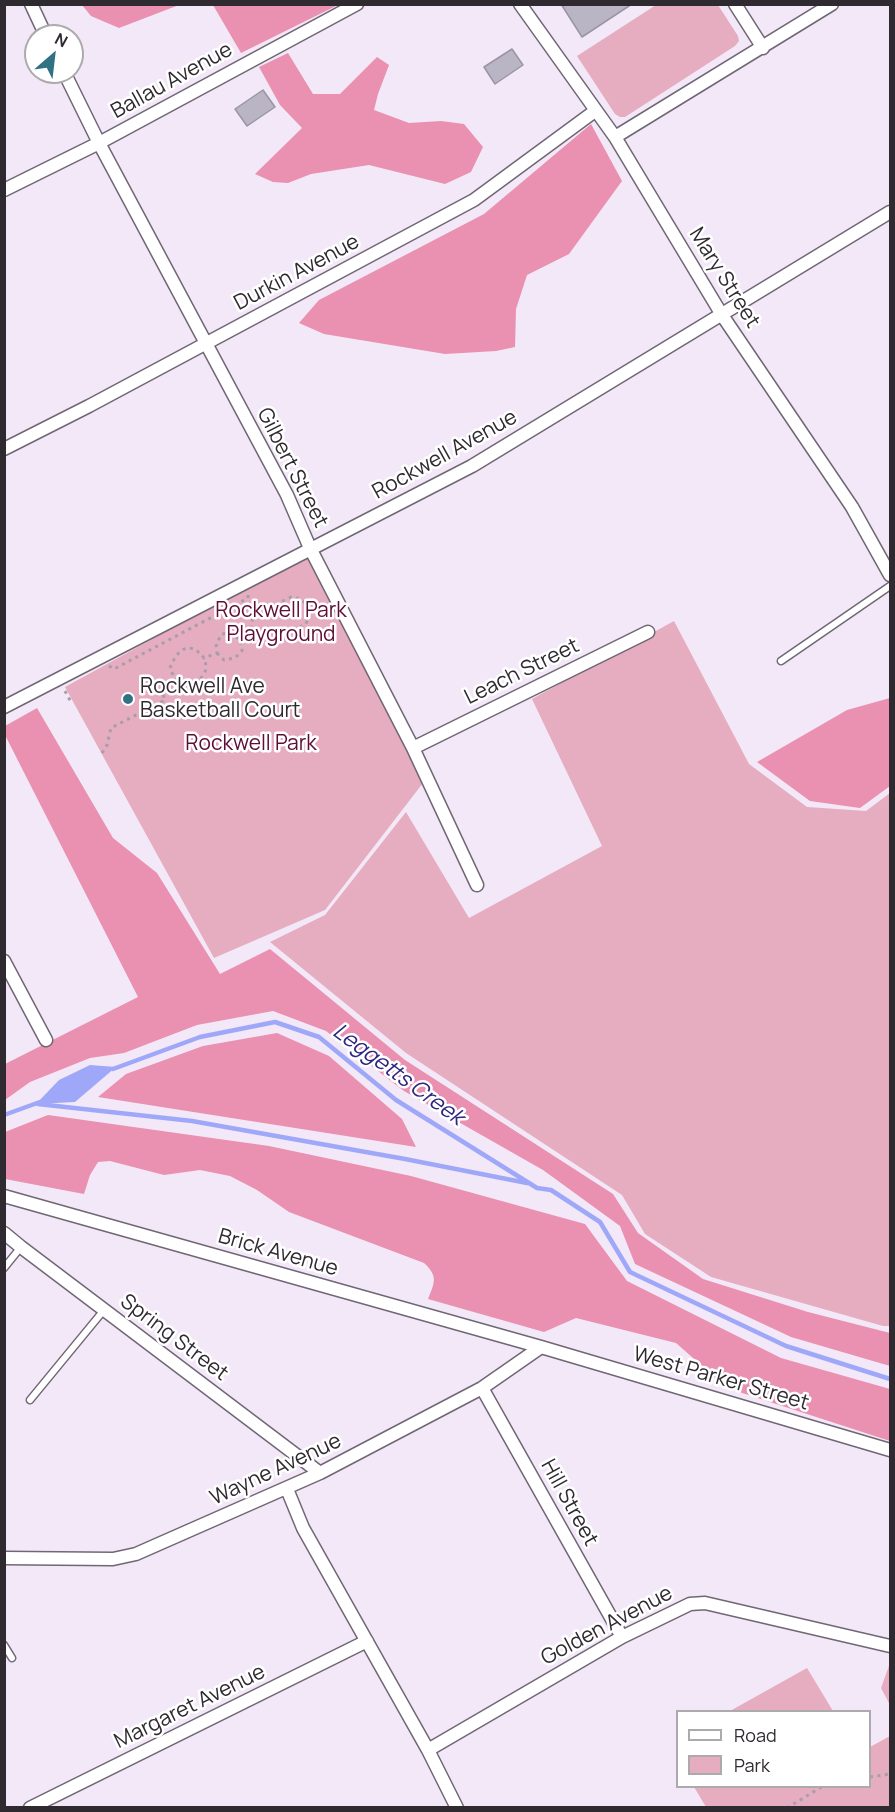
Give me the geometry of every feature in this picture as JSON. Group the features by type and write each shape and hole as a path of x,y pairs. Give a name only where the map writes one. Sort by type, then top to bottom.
{"street":[{"path":"31,4 40,24"},
{"name":"Ballau Avenue","path":"4,190 99,143 357,4"},
{"name":"Mary Street","path":"520,4 615,137 722,315 852,507 891,574"},
{"path":"735,4 763,48"},
{"path":"615,137 832,4"},
{"name":"Gilbert Street","path":"70,84 286,495 310,548 413,748 477,885"},
{"name":"Durkin Avenue","path":"4,449 474,200 595,111"},
{"name":"Rockwell Avenue","path":"4,707 472,466 891,212"},
{"name":"Leach Street","path":"413,748 648,632"},
{"path":"4,961 46,1040"},
{"name":"Brick Avenue","path":"4,1196 541,1347"},
{"name":"Spring Street","path":"4,1233 321,1473"},
{"name":"Wayne Avenue","path":"4,1558 113,1559 136,1554 321,1473 482,1388 541,1347"},
{"name":"West Parker Street","path":"541,1347 891,1449"},
{"name":"Hill Street","path":"482,1388 622,1637"},
{"path":"287,1489 303,1528 428,1750 457,1808"},
{"name":"Golden Avenue","path":"428,1750 622,1637 690,1604 705,1603 891,1646"},
{"name":"Margaret Avenue","path":"30,1808 367,1641"}],"lane":[{"path":"782,661 891,586"},
{"path":"4,1268 21,1247"},
{"path":"30,1400 104,1310"},
{"path":"4,1645 12,1658"}],"path":[{"path":"291,597 301,599 308,606 306,624 267,644 250,635 250,623 255,615 291,597"},
{"path":"308,606 319,600"},
{"path":"230,633 241,640 242,651 235,658 224,660 217,653 216,644 222,634 230,633"},
{"path":"241,640 250,635"},
{"path":"102,753 109,739 111,728 163,701 162,697 198,681 205,674 204,658 191,648 181,650 175,655 170,668 174,677 187,685"},
{"path":"204,658 217,653"},
{"path":"871,1777 891,1774"},
{"path":"787,1808 820,1788"}],"green space":[{"path":"656,5 718,5 739,41 735,46 625,117 620,117 615,114 577,56"},
{"name":"Rockwell Park","path":"309,553 423,783 325,910 214,958 65,687"},
{"path":"674,621 749,764 807,807 866,811 890,793 890,1326 883,1326 711,1277 645,1234 622,1195 406,1053 270,942 325,915 406,812 469,918 602,846 532,699"},
{"path":"890,1663 890,1705 881,1688"},
{"path":"807,1668 832,1710 732,1710"},
{"path":"890,1736 890,1807 706,1807 695,1788 871,1788 871,1746"}],"shaded area":[{"path":"82,5 179,5 119,28 91,16"},
{"path":"213,5 338,5 241,53"},
{"path":"288,53 313,94 340,94 377,57 389,65 374,110 409,123 441,121 464,124 483,147 471,172 445,184 369,165 311,174 288,183 273,182 255,174 302,128 280,105 259,67"},
{"path":"591,124 622,181 569,254 527,275 516,309 515,347 496,351 445,354 324,334 299,323 319,300 484,214"},
{"path":"890,698 890,786 860,808 810,801 757,762 847,710"},
{"path":"37,708 113,838 157,873 220,974 270,949 405,1060 613,1194 638,1233 703,1279 808,1312 890,1333 890,1366 791,1337 635,1264 620,1226 543,1170 404,1091 326,1031 273,1011 197,1025 124,1053 90,1058 30,1082 5,1100 5,1064 138,997 5,735 5,726"},
{"path":"277,1033 329,1056 402,1119 416,1147 98,1097 126,1074 203,1046"},
{"path":"48,1115 269,1146 411,1176 585,1224 627,1281 781,1358 890,1389 890,1441 727,1388 676,1343 576,1318 544,1332 428,1299 434,1280 432,1272 424,1263 289,1212 257,1190 230,1176 200,1170 164,1175 110,1161 98,1162 90,1175 84,1194 5,1179 5,1132"}],"water":[{"path":"90,1065 116,1067 75,1102 36,1104 59,1080"}],"building":[{"path":"561,4 632,4 582,37"},
{"path":"512,49 523,65 495,84 484,67"},
{"path":"263,90 275,107 247,126 235,109"}],"waterway":[{"name":"Leggetts Creek","path":"113,1069 200,1037 275,1022 319,1037 396,1100 537,1188 551,1190 600,1222 630,1272 786,1346 890,1379"},
{"name":"Leggetts Creek","path":"4,1115 40,1102"},
{"name":"Leggetts Creek","path":"38,1104 192,1121 527,1183"}],"place":[{"name":"Rockwell Ave Basketball Court","path":"128,699"}],"park label":[{"name":"Rockwell Park Playground","path":"281,623"}]}
